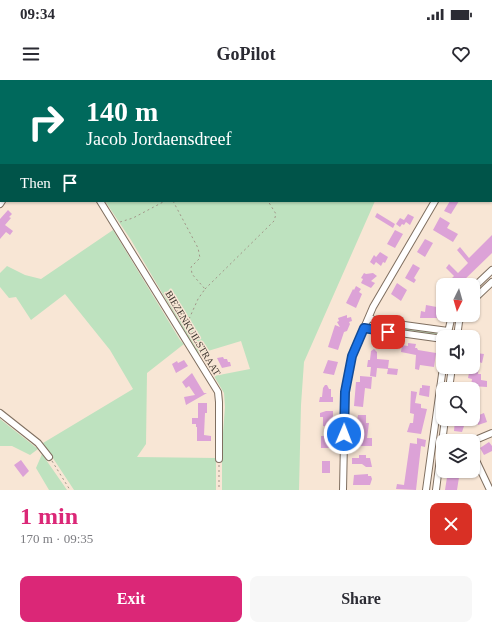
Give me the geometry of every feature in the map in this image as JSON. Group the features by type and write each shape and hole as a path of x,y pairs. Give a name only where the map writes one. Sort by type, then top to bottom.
{"street":[{"name":"BIEZENKUILSTRAAT","path":"101,202 218,392 220,402 219,459"},
{"path":"343,490 345,392 352,356 373,307 434,202"},
{"path":"480,281 492,270"},
{"path":"480,293 492,282"},
{"path":"369,317 375,321 436,332"},
{"path":"364,328 436,338"},
{"path":"426,490 442,374"},
{"path":"0,413 38,443 49,457"},
{"path":"480,438 492,433"},
{"path":"431,454 436,454"},
{"path":"480,469 490,490"},
{"path":"436,490 438,478"}],"path":[{"path":"114,223 133,218 163,202"},
{"path":"173,202 198,248 200,258 191,267 192,274 205,289"},
{"path":"186,323 205,289 274,221 276,214 269,202"},
{"path":"49,457 70,490"},
{"path":"219,459 219,490"}],"green space":[{"path":"106,202 375,202 304,362 301,405 299,490 222,490 222,446 225,407 224,393 214,376 250,369 241,341 198,354 131,240"},
{"path":"113,230 180,340 184,344 147,373 146,444 137,457 216,458 216,490 74,490 43,443 133,389 110,350 65,294 31,320 16,297 9,298 0,287 0,273 7,266 25,275 41,279"},
{"path":"373,322 436,330 436,335 373,327"},
{"path":"0,419 38,449 30,455 12,446 0,446"},
{"path":"42,454 67,490 49,490 36,468"}],"building":[{"path":"449,202 458,202 451,214 444,211"},
{"path":"8,210 12,214 9,217 11,218 5,225 13,231 10,235 6,232 0,239 0,219"},
{"path":"377,213 395,224 393,228 375,217"},
{"path":"408,214 414,217 410,225 406,222 400,227 396,224 400,218 404,220"},
{"path":"440,217 450,223 447,228 458,234 453,242 433,230"},
{"path":"395,230 403,234 395,248 387,244"},
{"path":"492,235 492,253 466,278 452,278 454,276 446,268 449,264 458,273 468,263 457,250 460,247 469,258"},
{"path":"425,239 433,243 425,257 417,252"},
{"path":"380,252 388,257 385,263 383,262 381,266 376,262 374,265 370,262 374,255 376,257"},
{"path":"413,264 420,268 414,278 416,280 414,283 405,278"},
{"path":"364,273 373,273 377,276 371,281 375,283 371,288 361,283 363,279 361,278"},
{"path":"397,283 407,290 401,301 391,294"},
{"path":"356,286 361,289 359,292 362,294 356,308 346,303"},
{"path":"426,305 436,307 436,318 420,318 421,311 425,312"},
{"path":"347,315 347,318 351,317 352,321 349,322 350,324 347,331 344,332 338,350 328,347 335,325 340,327 337,322 339,321 338,318"},
{"path":"408,343 416,344 415,348 418,350 436,353 434,367 420,365 419,370 415,369 416,355 401,352 402,345 408,346"},
{"path":"374,349 377,352 377,359 389,360 388,368 398,369 397,375 387,374 388,369 377,368 376,377 370,376 371,367 367,367 368,360 370,360 371,351"},
{"path":"480,354 484,354 482,363 480,362"},
{"path":"223,357 230,362 231,366 222,368 217,358"},
{"path":"184,360 188,366 176,373 172,364 177,361 178,363"},
{"path":"328,360 338,362 334,375 323,373"},
{"path":"192,373 204,393 207,393 186,405 184,397 195,395 189,386 186,388 182,382"},
{"path":"469,374 481,374 481,380 487,381 487,387 480,387 480,382 472,382 472,379 468,378"},
{"path":"360,376 372,377 371,389 365,388 363,407 354,406 356,382 360,382"},
{"path":"325,385 331,389 331,397 333,397 333,402 319,402"},
{"path":"422,385 430,386 429,397 419,395"},
{"path":"411,391 417,392 415,403 421,404 421,408 427,409 421,434 407,432 410,423 413,423 414,414 410,413"},
{"path":"198,403 207,403 204,435 211,436 211,441 197,441 197,427 196,424 192,424 192,418 198,418"},
{"path":"333,411 333,423 329,423 329,427 323,426 323,417 320,417 320,413"},
{"path":"484,413 487,422 480,424 480,415"},
{"path":"358,415 366,415 366,423 369,423 367,438 372,438 372,446 353,446 353,442 356,442 356,435 358,435 358,427 356,426"},
{"path":"454,426 464,426 462,432 454,431"},
{"path":"321,436 333,436 332,448 321,448"},
{"path":"417,438 426,440 425,447 421,446 416,490 396,489 397,484 404,485 410,443 417,444"},
{"path":"489,442 492,446 492,451 484,455 480,448"},
{"path":"359,455 366,455 366,458 370,458 372,467 366,467 362,464 352,464 352,458 359,458"},
{"path":"21,460 29,471 23,477 14,465"},
{"path":"322,461 330,461 330,473 322,473"},
{"path":"368,474 368,476 371,476 372,479 370,485 353,485 354,475"},
{"path":"447,478 459,478 457,490 445,490"}],"route":[{"path":"344,434 345,392 352,356 364,328 388,332"}]}
